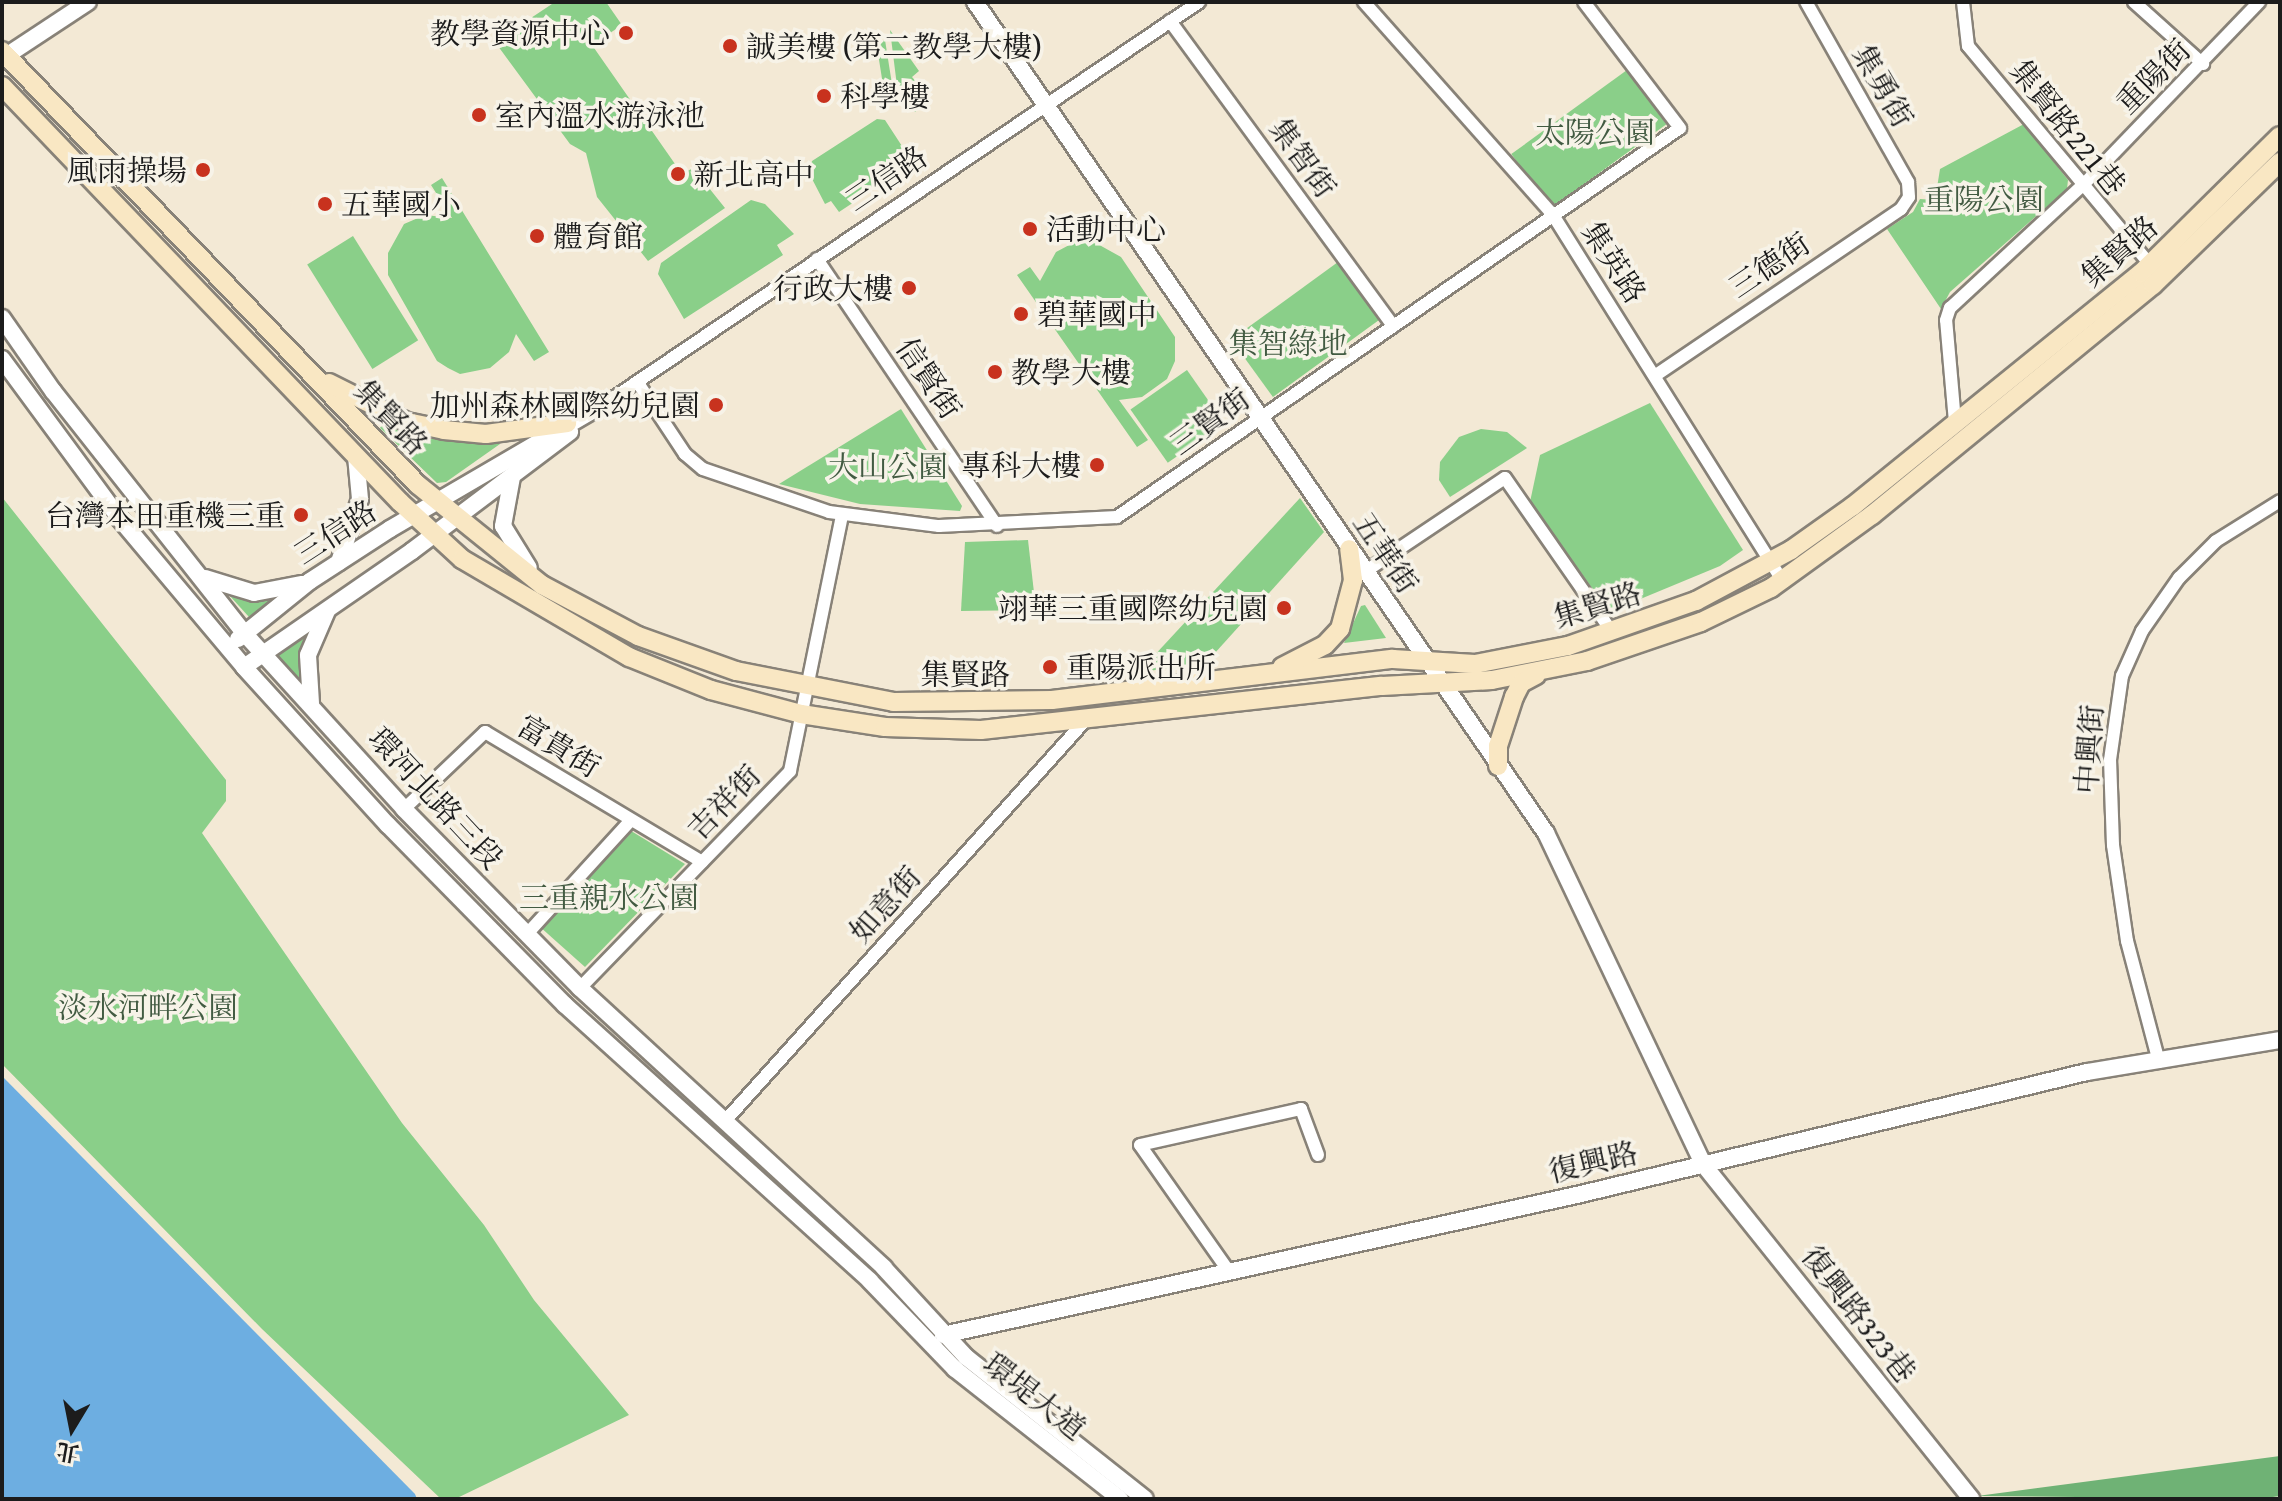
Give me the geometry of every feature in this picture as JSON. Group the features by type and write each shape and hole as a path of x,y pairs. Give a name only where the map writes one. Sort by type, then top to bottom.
{"main road":[{"name":"集賢路","path":"4,53 436,502 542,585 685,654 807,688 894,702 991,704 1424,659 1475,664 1612,632 1696,601 1772,561 1853,506 1955,422 2156,270 2280,136"},
{"name":"集賢路","path":"2,86 434,535 534,604 629,657 711,690 801,714 885,727 981,730 1083,723 1382,686 1444,684 1543,671 1701,622 1782,580 1872,515 2280,162"},
{"path":"306,369 365,405 444,430 486,434 567,423"},
{"path":"1266,674 1325,645 1340,629 1353,580 1349,549"},
{"path":"1498,766 1498,746 1514,697 1521,683 1543,671"}],"street":[{"path":"4,53 70,7 88,2"},
{"name":"五華街","path":"975,2 1546,833 1703,1164"},
{"name":"三信路","path":"228,647 310,581 413,515 638,383 1044,104 1199,2"},
{"name":"集英路","path":"1364,2 1553,215 1782,580"},
{"name":"三賢街","path":"638,383 685,454 703,469 842,515 909,524 997,526 1117,517 1680,128 1584,2"},
{"name":"集勇街","path":"1806,2 1908,182 1909,197"},
{"name":"集賢路221巷","path":"1963,2 1968,46 2156,270"},
{"path":"2134,2 2203,64"},
{"name":"重陽街","path":"1955,422 1946,320 1950,308 2083,185 2203,64 2259,2"},
{"name":"集智街","path":"1170,21 1393,326"},
{"name":"三德街","path":"1656,375 1901,209 1909,197"},
{"name":"信賢街","path":"817,259 997,526"},
{"name":"環河北路三段","path":"2,318 245,634 404,809 580,988 777,1169 949,1336"},
{"name":"環河北路三段","path":"2,359 120,519 244,667 553,994 761,1187 870,1281 918,1333"},
{"name":"三信路","path":"244,667 434,535 606,403"},
{"path":"339,562 360,499 356,456"},
{"path":"512,475 504,497 503,526 542,585"},
{"path":"1366,571 1505,478 1612,632"},
{"name":"中興街","path":"2159,1062 2127,941 2113,845 2110,760 2122,676 2142,631 2179,578 2216,541 2280,501"},
{"name":"吉祥街","path":"580,988 790,771 842,515"},
{"path":"197,573 221,587 254,593 310,581"},
{"path":"311,704 308,655 330,605"},
{"name":"如意街","path":"725,1121 1083,723"},
{"name":"富貴街","path":"404,809 485,732 702,862"},
{"path":"527,934 631,820"},
{"name":"復興路","path":"918,1333 949,1336 1703,1164 2087,1072 2280,1040"},
{"path":"1230,1273 1140,1145 1301,1109 1318,1155"},
{"name":"復興路323巷","path":"1703,1164 1971,1499"},
{"path":"761,1187 777,1169"},
{"name":"環堤大道","path":"918,1333 955,1369 1120,1499"},
{"name":"環堤大道","path":"949,1336 966,1357 1145,1499"}],"green space":[{"path":"555,2 606,2 622,25 592,45 682,174 693,168 725,208 648,261 597,197 586,153 570,144 495,42"},
{"path":"890,30 919,71 912,77 922,89 923,105 915,112 897,86"},
{"path":"885,40 894,94 885,96 876,41"},
{"name":"太陽公園","path":"1627,70 1666,124 1551,208 1511,154"},
{"path":"877,119 885,120 913,163 839,212 831,201 825,204 809,173 812,161"},
{"name":"重陽公園","path":"2024,124 2068,180 2067,189 1950,292 1941,309 1887,229 1913,212 1920,199 1935,200 1940,169"},
{"path":"442,178 549,352 534,361 516,334 509,352 490,368 460,374 448,368 437,361 388,275 388,253 404,224 425,215 452,218 431,185"},
{"path":"751,200 765,204 794,234 777,245 783,255 684,319 658,274 661,263"},
{"path":"353,236 418,340 372,369 307,265"},
{"path":"1094,242 1121,257 1175,337 1175,361 1167,379 1142,397 1119,400 1148,440 1137,447 1017,275 1030,267 1040,281 1056,252 1073,243"},
{"name":"集智綠地","path":"1338,262 1380,319 1273,397 1231,340"},
{"path":"1187,370 1224,423 1168,463 1130,410"},
{"path":"1650,403 1743,550 1720,566 1609,612 1530,502 1540,455"},
{"name":"大山公園","path":"901,409 962,506 960,511 860,504 779,484"},
{"path":"385,421 429,436 461,441 495,438 500,444 446,482 437,483 380,428"},
{"path":"1481,429 1507,432 1527,448 1450,497 1439,480 1440,462 1459,437"},
{"name":"淡水河畔公園","path":"2,497 226,780 226,801 202,833 402,1123 484,1225 534,1300 629,1415 455,1499 441,1499 262,1329 2,1064"},
{"path":"1300,498 1324,532 1205,664 1139,672"},
{"path":"1028,540 1036,610 961,611 965,542"},
{"path":"229,595 273,600 249,617"},
{"path":"1365,605 1386,638 1344,643 1361,606"},
{"path":"307,631 299,679 278,657 280,648"},
{"name":"三重親水公園","path":"628,829 685,864 585,967 539,926"},
{"path":"2280,1456 2280,1496 2259,1499 1977,1496"}],"water":[{"path":"2,1076 415,1494 417,1499 2,1499"}],"place":[{"name":"教學資源中心","path":"626,33"},
{"name":"誠美樓 (第二教學大樓)","path":"730,46"},
{"name":"科學樓","path":"824,96"},
{"name":"室內溫水游泳池","path":"479,115"},
{"name":"風雨操場","path":"203,170"},
{"name":"新北高中","path":"678,174"},
{"name":"五華國小","path":"325,204"},
{"name":"活動中心","path":"1030,229"},
{"name":"體育館","path":"537,236"},
{"name":"行政大樓","path":"909,288"},
{"name":"碧華國中","path":"1021,314"},
{"name":"教學大樓","path":"995,372"},
{"name":"加州森林國際幼兒園","path":"716,405"},
{"name":"專科大樓","path":"1097,465"},
{"name":"台灣本田重機三重","path":"301,515"},
{"name":"翊華三重國際幼兒園","path":"1284,608"},
{"name":"重陽派出所","path":"1050,667"}]}
